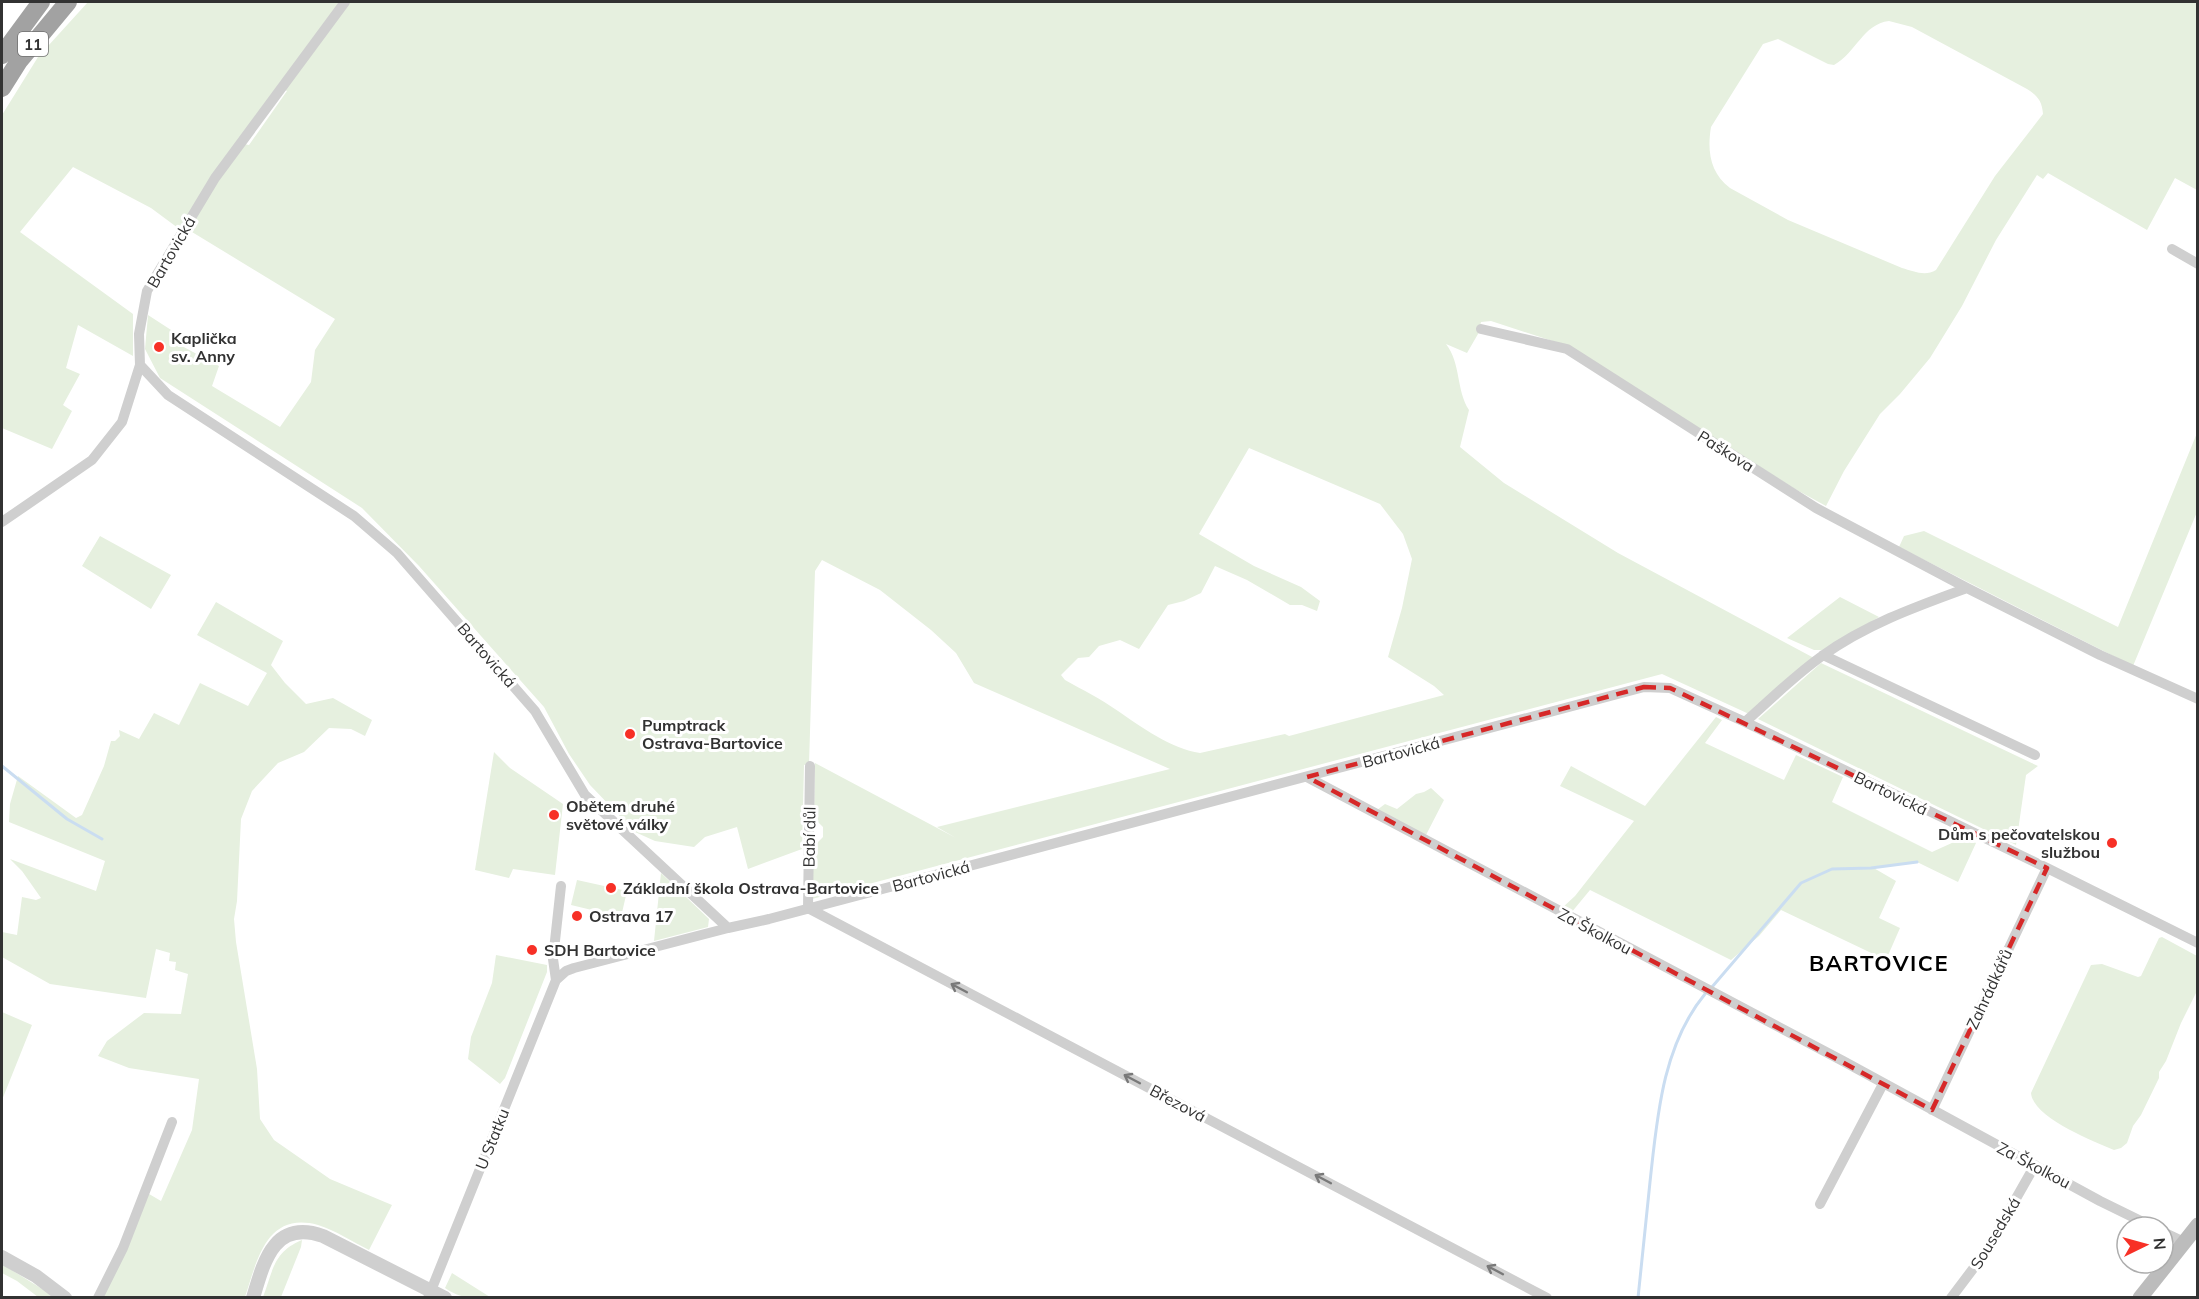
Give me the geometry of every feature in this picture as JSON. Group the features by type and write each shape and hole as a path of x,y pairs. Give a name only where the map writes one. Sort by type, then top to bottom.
{"highway":[{"name":"11","path":"2,55 41,2"},
{"name":"11","path":"2,88 20,61 68,2"}],"main road":[{"path":"2140,1298 2198,1225"}],"street":[{"name":"Bartovická","path":"345,2 215,178 147,291 139,334 140,365 168,395 354,516 397,553 535,711 585,795 728,928 1644,687 1670,688 1745,722 2198,943"},
{"path":"2172,249 2198,264"},
{"name":"Paškova","path":"1481,329 1567,349 1816,508 2100,655 2198,699"},
{"path":"2,522 92,460 122,422 140,365"},
{"path":"1745,722 1823,655 1856,634 1894,614 1967,588"},
{"path":"1823,655 2035,755"},
{"name":"Babí důl","path":"808,908 810,766"},
{"name":"Za Školkou","path":"1307,777 2131,1215"},
{"name":"Zahrádkářů","path":"1932,1110 2047,868"},
{"name":"U Statku","path":"430,1294 556,980 554,959 561,886"},
{"name":"Březová","path":"808,908 1547,1298"},
{"path":"556,980 566,971 574,968 728,928"},
{"path":"1820,1204 1883,1084"},
{"path":"98,1298 123,1248 172,1122"},
{"name":"Sousedská","path":"1951,1298 1985,1253 2035,1165"},
{"path":"253,1298 264,1262 271,1249 286,1236 300,1232 323,1236 430,1294 445,1298"},
{"path":"2175,1238 2184,1242"},
{"path":"2,1257 36,1276 65,1298"}],"highlighted area":[{"path":"1644,687 1670,688 2047,868 1932,1110 1307,777"}],"green space":[{"path":"88,2 2197,2 2197,190 2175,178 2147,230 2048,173 2043,179 2037,175 1996,240 1962,306 1930,358 1880,414 1844,471 1826,506 1795,489 1571,347 1491,321 1481,322 1478,334 1467,353 1446,344 1451,351 1462,394 1469,410 1460,447 1504,483 1618,553 1814,658 1749,714 1662,674 812,899 813,847 823,837 823,827 814,818 815,763 956,838 937,827 1170,769 974,683 956,653 931,630 880,590 822,560 815,571 809,764 804,765 802,849 748,869 737,827 705,837 694,847 655,841 635,832 590,785 569,754 544,707 419,566 362,508 160,378 145,349 148,315 185,339 180,345 219,366 212,386 280,427 311,382 315,350 335,319 192,232 178,228 151,208 73,167 20,232 133,314 133,356 78,325 66,368 80,374 63,405 72,411 52,449 2,428 2,115 38,57","holes":["1889,21 1912,27 2027,89 2039,99 2043,114 1995,176 1936,270 1928,273 1902,268 1788,220 1723,182 1714,168 1710,153 1711,127 1763,44 1778,39 1834,65 1842,60 1866,33 1880,23","278,86 287,91 249,145 239,143","1249,448 1380,504 1403,534 1412,559 1402,608 1388,657 1434,686 1444,695 1289,736 1285,734 1200,753 1189,751 1157,736 1105,702 1065,680 1061,675 1078,658 1089,657 1099,646 1120,640 1139,649 1168,605 1201,593 1215,566 1247,580 1290,605 1302,605 1317,611 1320,601 1301,587 1254,566 1199,534"]},
{"path":"2197,433 2197,512 2133,666 1899,547 1904,536 1924,531 2118,627"},
{"path":"100,536 171,575 151,609 82,566"},
{"path":"1840,597 1879,617 1824,650 1814,650 1787,638"},
{"path":"216,602 283,641 271,665 306,704 333,698 372,720 365,736 351,729 329,728 304,752 278,763 252,791 241,819 234,919 257,1069 260,1119 274,1140 330,1179 392,1205 369,1250 318,1225 300,1223 286,1225 266,1242 245,1297 102,1297 144,1191 161,1201 192,1130 199,1079 129,1068 98,1056 107,1041 144,1013 181,1014 188,974 175,970 176,962 169,961 170,953 156,949 146,998 50,984 2,957 2,932 17,935 22,897 36,900 41,898 22,871 10,859 96,891 105,861 9,822 10,804 18,776 76,818 82,815 104,766 111,741 115,741 120,736 119,730 139,739 154,713 179,725 200,683 248,706 267,673 197,635"},
{"path":"1821,663 2038,766 2026,775 2016,845 1758,719"},
{"path":"1716,717 1722,720 1705,743 1784,780 1796,755 1843,777 1832,802 1932,852 1965,837 1976,843 1958,882 1917,862 1872,867 1896,881 1879,918 1900,928 1886,960 1781,910 1759,936 1731,960 1590,890 1571,913 1562,908 1575,896 1634,821 1560,786 1571,766 1645,806"},
{"path":"494,752 510,768 563,804 555,875 513,869 509,878 475,870"},
{"path":"1431,788 1444,800 1426,835 1377,810 1385,804 1397,809 1416,794"},
{"path":"661,873 709,919 708,927 654,941"},
{"path":"577,880 627,891 621,917 571,905"},
{"path":"2162,937 2197,956 2197,991 2159,1072 2159,1078 2133,1126 2127,1143 2114,1150 2079,1135 2053,1120 2034,1102 2031,1093 2091,965 2102,964 2138,977 2141,976 2159,938"},
{"path":"496,955 547,965 547,972 505,1078 500,1084 468,1059 471,1037 492,983"},
{"path":"2,1012 32,1025 2,1100"},
{"path":"302,1240 281,1297 263,1297 275,1263 285,1250"},
{"path":"2,1264 55,1297 38,1297 2,1273"},
{"path":"452,1273 490,1297 466,1297 445,1288"}],"waterway":[{"path":"2,766 67,819 102,839"},
{"path":"1712,987 1801,883 1832,869 1871,868 1917,862"},
{"path":"1638,1298 1656,1133 1664,1084 1679,1036 1705,994"}],"place":[{"name":"Kaplička sv. Anny","path":"159,347"},
{"name":"Pumptrack Ostrava-Bartovice","path":"630,734"},
{"name":"Obětem druhé světové války","path":"554,815"},
{"name":"Dům s pečovatelskou službou","path":"2112,843"},
{"name":"Základní škola Ostrava-Bartovice","path":"611,888"},
{"name":"Ostrava 17","path":"577,916"},
{"name":"SDH Bartovice","path":"532,950"}],"district":[{"name":"BARTOVICE","path":"1879,963"}]}
